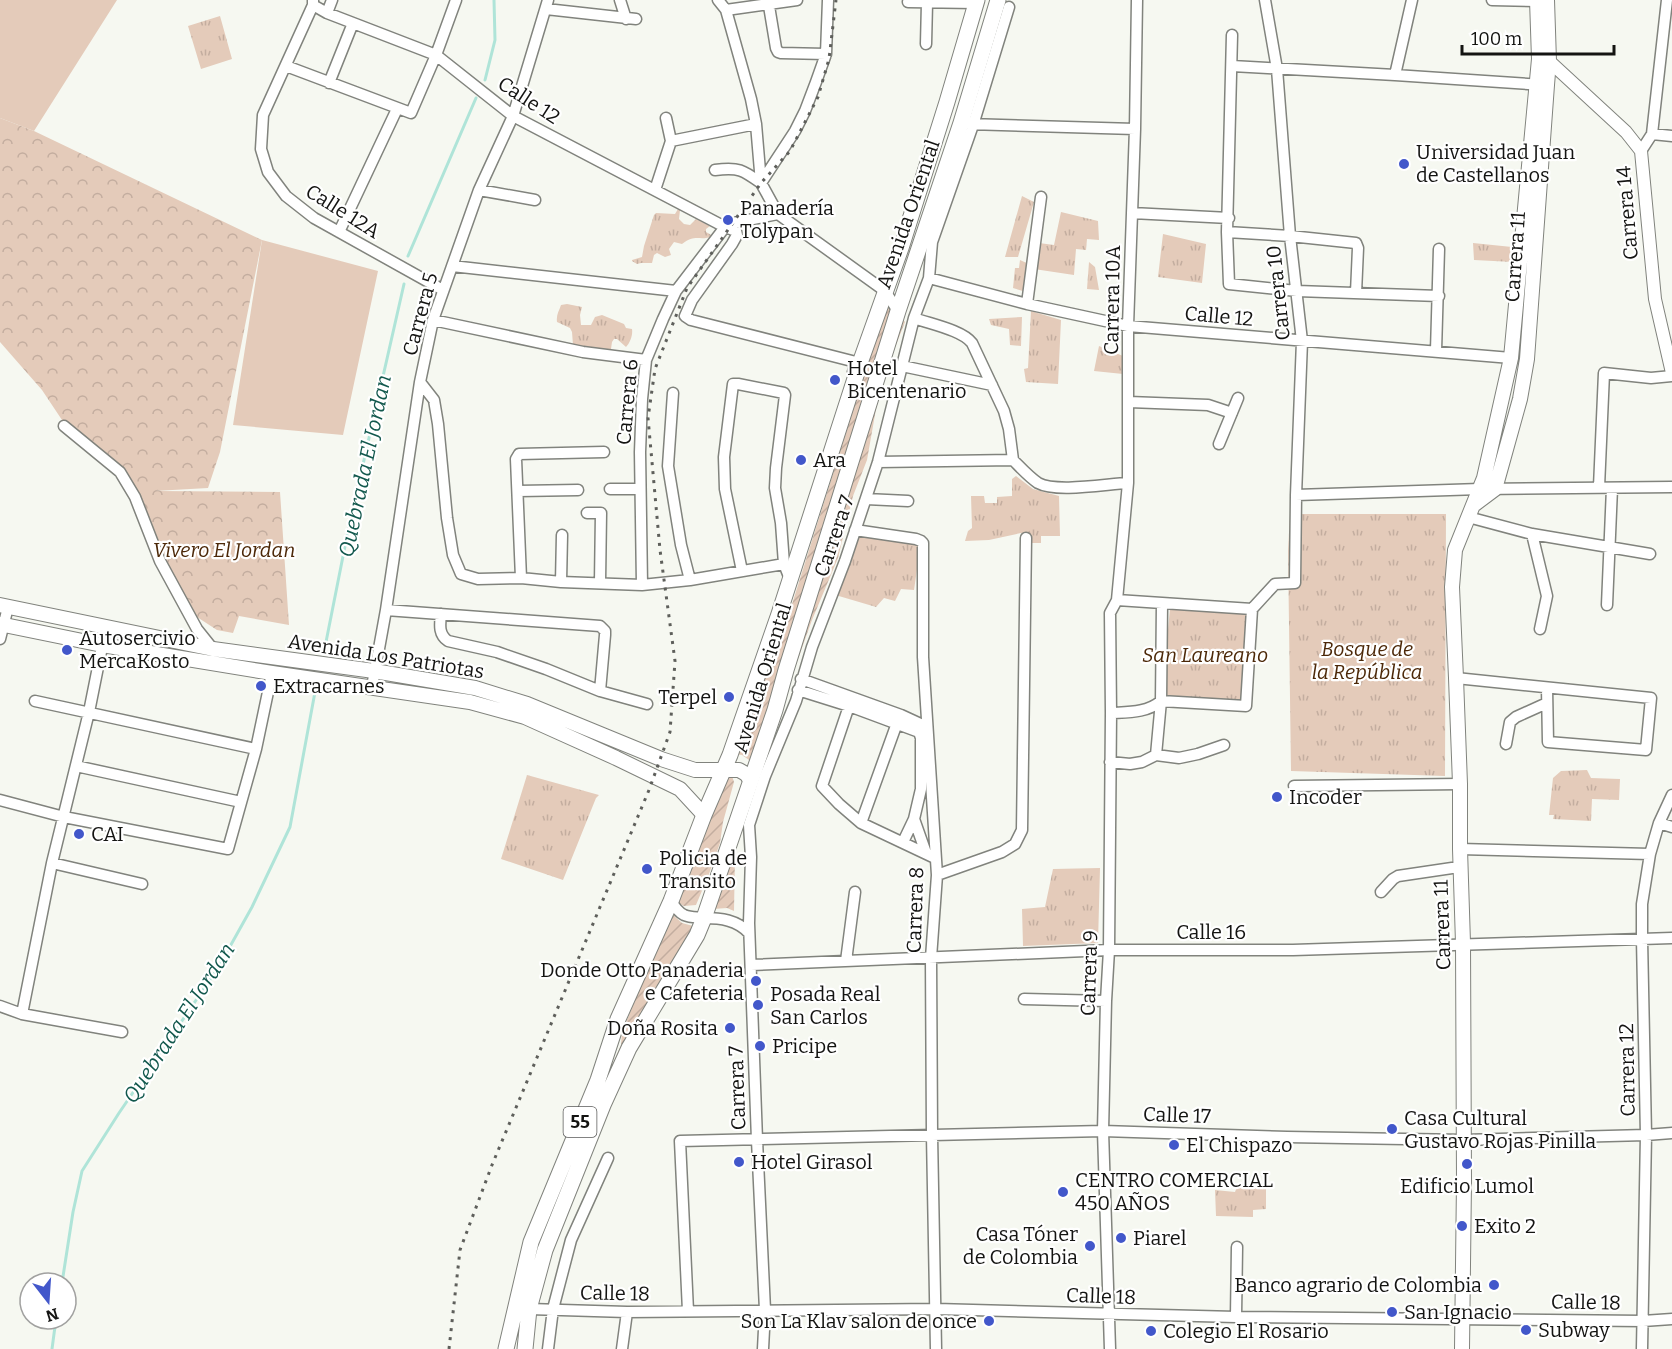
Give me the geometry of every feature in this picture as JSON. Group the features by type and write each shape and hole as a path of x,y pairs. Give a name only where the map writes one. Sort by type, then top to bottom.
{"main road":[{"name":"Carrera 11","path":"1475,504 1495,489 1520,399 1527,359 1544,60 1540,0"},
{"name":"Avenida Oriental","path":"525,1349 529,1309 545,1250 604,1084 618,1019 671,901 730,755 901,248 976,2"},
{"name":"Avenida Oriental","path":"505,1349 531,1242 604,1084 629,1048 697,935 704,918 775,710 898,311 967,124 994,15 1007,2"},
{"name":"Carrera 11","path":"1462,1349 1463,944 1460,784 1452,587 1455,550 1480,489 1511,358 1542,85"},
{"name":"Avenida Los Patriotas","path":"4,606 106,627 272,673 470,702 525,717 680,789 704,815"},
{"name":"Avenida Los Patriotas","path":"1,630 102,645 212,656 291,660 475,688 527,704 661,759 695,770 739,770 752,780"},
{"path":"288,675 291,660"}],"street":[{"path":"327,13 332,0"},
{"path":"286,66 411,113 456,0"},
{"path":"547,4 631,19 620,0"},
{"path":"718,0 726,10 744,72 756,124 761,183 778,214 885,291 898,311"},
{"path":"726,10 769,2 797,0"},
{"path":"761,183 795,131 805,111 826,54 828,0"},
{"name":"Carrera 10A","path":"1117,600 1128,483 1128,326 1137,0"},
{"name":"Carrera 10","path":"1252,609 1275,584 1295,583 1302,341 1290,236 1277,69 1265,0"},
{"path":"1395,75 1412,0"},
{"path":"1492,0 1540,0"},
{"path":"1641,151 1652,134 1667,0"},
{"name":"Calle 12","path":"313,2 327,13 436,55 513,116 725,227"},
{"name":"Calle 12A","path":"313,2 263,115 261,149 268,172 286,196 314,218 443,290"},
{"path":"769,2 778,52 826,54"},
{"path":"908,2 976,2"},
{"path":"927,44 931,2"},
{"name":"Avenida Oriental","path":"878,462 914,318 929,278 932,242 1007,2"},
{"name":"Carrera 5","path":"372,687 386,610 420,382 434,320 479,190 513,116 547,4"},
{"path":"329,82 353,23"},
{"path":"1232,35 1227,232 1229,284 1297,291 1439,296"},
{"name":"Carrera 14","path":"1544,60 1626,132 1641,151 1655,299 1672,374"},
{"path":"1232,66 1542,85"},
{"path":"339,232 398,109"},
{"path":"655,190 671,141 666,118"},
{"path":"671,141 756,124"},
{"path":"967,124 1135,129"},
{"path":"1652,134 1672,136"},
{"path":"716,170 731,168 744,171 761,183"},
{"path":"479,190 535,200"},
{"path":"1027,304 1041,197"},
{"path":"1132,213 1229,218"},
{"path":"725,227 733,223 778,214"},
{"path":"725,227 736,231 737,235 692,300 685,316 691,320 856,362 849,383 853,385"},
{"name":"Carrera 6","path":"642,585 640,489 642,399 646,360 676,291 725,227"},
{"path":"1227,232 1356,243 1358,245 1356,293"},
{"path":"1436,351 1439,249"},
{"path":"452,266 676,291"},
{"name":"Calle 12","path":"929,278 1027,304 1128,326 1511,358"},
{"path":"914,318 968,338 977,352 1004,411 1013,460 1036,482 1047,487 1059,488 1128,483"},
{"path":"434,320 583,352 646,360"},
{"path":"902,366 992,385"},
{"path":"1599,487 1604,373 1651,378 1672,374"},
{"path":"420,382 434,400 447,518 453,555 461,574 478,579 521,578 642,585 690,580 783,564"},
{"path":"742,571 725,489 724,457 733,384 785,395 775,488 781,523 783,564 790,579"},
{"path":"672,393 668,466 681,545 690,580"},
{"path":"1219,444 1238,398"},
{"path":"1129,402 1208,405 1232,413"},
{"path":"64,426 120,472 135,497 160,561 212,656"},
{"path":"521,578 516,459 519,454 604,453"},
{"path":"878,462 1013,460"},
{"name":"Carrera 7","path":"763,1349 765,1310 749,933 751,857 749,825 757,798 796,701 801,679 878,462"},
{"path":"1296,495 1480,489 1672,487"},
{"path":"1607,605 1612,488"},
{"path":"610,489 640,489"},
{"path":"518,492 578,490"},
{"path":"866,499 908,501"},
{"path":"587,513 601,513 600,582"},
{"path":"1468,517 1532,534 1650,554"},
{"name":"Carrera 8","path":"855,530 916,539 922,543 923,730 931,856 937,875 931,958 936,1349"},
{"path":"1532,534 1547,596 1540,629"},
{"path":"561,582 562,535"},
{"path":"937,875 1002,852 1015,844 1022,830 1026,538"},
{"path":"1111,713 1151,708 1161,701 1246,706 1252,609 1117,600"},
{"name":"Carrera 9","path":"1110,1349 1103,1131 1108,950 1110,613 1117,600"},
{"path":"1156,755 1161,701 1162,603"},
{"path":"1,630 4,606"},
{"path":"386,610 600,626 605,635 600,691"},
{"path":"441,614 441,633 448,641 497,652 600,691 647,704"},
{"path":"22,1014 52,863 106,627"},
{"path":"0,800 64,817 228,849 256,748 272,673"},
{"path":"1456,678 1651,698 1646,750 1548,742 1547,688"},
{"path":"801,679 901,715 923,730"},
{"path":"798,690 923,730"},
{"path":"36,701 256,748"},
{"path":"1506,744 1510,722 1547,703"},
{"path":"849,705 822,786 861,823 931,856"},
{"path":"861,823 897,723"},
{"path":"903,842 914,819 922,782 921,738 923,730"},
{"path":"1110,762 1130,764 1142,762 1156,755 1179,758 1224,745"},
{"path":"76,766 241,802"},
{"path":"752,780 757,798"},
{"path":"1293,786 1460,784"},
{"name":"Carrera 12","path":"1642,1349 1646,1135 1642,904 1650,854 1659,823 1672,795"},
{"path":"914,819 931,856"},
{"path":"1659,823 1672,827"},
{"path":"1460,849 1650,854"},
{"path":"52,863 142,884"},
{"path":"1380,892 1398,876 1460,868"},
{"path":"846,961 855,892"},
{"path":"671,901 684,915 694,918 728,920 741,924 749,933"},
{"name":"Calle 16","path":"751,965 1108,950 1293,950 1672,938"},
{"path":"1024,999 1106,1001"},
{"path":"0,1006 22,1014 122,1032"},
{"name":"Calle 17","path":"688,1311 680,1141 1103,1131 1464,1140 1672,1133"},
{"path":"548,1349 553,1310 571,1240 608,1158"},
{"path":"1236,1317 1237,1247"},
{"name":"Calle 18","path":"529,1309 627,1312 936,1309 1236,1317 1643,1321 1672,1319"},
{"path":"622,1349 627,1312"}],"green space":[{"path":"0,0 117,0 34,131 0,118"},
{"path":"220,16 232,59 201,69 188,26"},
{"name":"Vivero El Jordan","path":"0,118 34,131 262,240 220,452 208,488 155,491 280,492 289,625 239,616 233,633 217,630 197,617 160,561 136,492 111,461 70,432 42,390 0,342"},
{"path":"1022,196 1034,202 1018,257 1005,257"},
{"path":"678,209 680,210 679,219 684,224 690,225 696,219 710,226 706,232 713,236 691,239 682,244 674,242 669,249 671,255 665,257 657,253 652,263 637,264 632,261 642,257 654,215 656,213 675,214"},
{"path":"1061,212 1098,221 1099,240 1087,239 1086,250 1076,249 1074,275 1034,269 1039,243 1054,245"},
{"path":"1163,234 1206,244 1202,283 1158,277"},
{"path":"262,240 378,271 343,435 233,425"},
{"path":"1473,243 1512,247 1513,262 1474,260"},
{"path":"1020,260 1031,265 1026,292 1013,288 1015,268 1019,268"},
{"path":"1089,262 1095,267 1099,290 1087,289"},
{"path":"887,302 892,304 888,316 889,321 793,620 756,748 749,760 742,755 735,754 788,617"},
{"path":"561,305 582,307 581,325 591,325 595,317 602,315 632,329 629,343 626,347 614,339 611,349 601,351 573,345 570,328 557,322"},
{"path":"1031,311 1061,320 1058,384 1026,382 1024,369 1028,368"},
{"path":"1022,317 1021,346 1010,345 1009,329 991,325 989,319"},
{"path":"902,318 905,322 887,368 876,409 867,460 853,496 838,558 812,620 759,768"},
{"path":"1099,346 1123,356 1123,374 1094,371"},
{"path":"1016,476 1033,489 1059,496 1060,536 1041,536 1041,543 1031,543 1031,536 1021,533 989,540 965,541 968,531 972,528 971,496 984,496 985,503 997,503 997,497 1012,496 1012,479"},
{"name":"Bosque de la República","path":"1290,514 1446,514 1445,776 1291,771 1288,551"},
{"path":"855,532 921,542 914,590 901,589 895,601 884,598 876,607 832,594"},
{"name":"San Laureano","path":"1170,609 1248,612 1241,699 1161,701"},
{"path":"1587,770 1591,778 1620,779 1619,800 1592,799 1591,821 1553,819 1554,815 1549,815 1553,778 1561,771"},
{"path":"527,775 599,795 563,880 501,859"},
{"path":"732,776 734,782 720,843 709,874 696,905 684,906 679,903 678,896 724,777"},
{"path":"732,854 735,855 734,911 727,908 713,909"},
{"path":"1100,868 1098,943 1023,946 1022,909 1045,907 1053,869"},
{"path":"670,915 682,923 693,926 694,929 609,1078 608,1075 621,1045 622,1032"},
{"path":"1238,1184 1266,1187 1266,1209 1253,1210 1253,1217 1216,1216 1215,1190 1235,1192"}],"waterway":[{"name":"Quebrada El Jordan","path":"485,80 495,40 494,0"},
{"name":"Quebrada El Jordan","path":"408,256 476,98"},
{"name":"Quebrada El Jordan","path":"325,647 349,526 404,284"},
{"name":"Quebrada El Jordan","path":"64,1271 82,1171 218,968 252,907 290,827 315,692"},
{"name":"Quebrada El Jordan","path":"52,1349 54,1331"}],"railway":[{"path":"449,1349 460,1250 492,1165 649,790 670,732 675,661 660,550 648,418 655,369 687,288 761,183 790,151 818,97 829,59 836,0"}],"place":[{"name":"Universidad Juan de Castellanos","path":"1404,164"},
{"name":"Panadería Tolypan","path":"728,220"},
{"name":"Hotel Bicentenario","path":"835,380"},
{"name":"Ara","path":"801,460"},
{"name":"Autosercivio MercaKosto","path":"67,650"},
{"name":"Extracarnes","path":"261,686"},
{"name":"Terpel","path":"729,697"},
{"name":"Incoder","path":"1277,797"},
{"name":"CAI","path":"79,834"},
{"name":"Policia de Transito","path":"647,869"},
{"name":"Donde Otto Panaderia e Cafeteria","path":"756,981"},
{"name":"Posada Real San Carlos","path":"758,1005"},
{"name":"Doña Rosita","path":"730,1028"},
{"name":"Pricipe","path":"760,1046"},
{"name":"Casa Cultural Gustavo Rojas Pinilla","path":"1392,1129"},
{"name":"El Chispazo","path":"1174,1145"},
{"name":"Hotel Girasol","path":"739,1162"},
{"name":"Edificio Lumol","path":"1467,1164"},
{"name":"CENTRO COMERCIAL 450 AÑOS","path":"1063,1192"},
{"name":"Exito 2","path":"1462,1226"},
{"name":"Piarel","path":"1121,1238"},
{"name":"Casa Tóner de Colombia","path":"1090,1246"},
{"name":"Banco agrario de Colombia","path":"1494,1285"},
{"name":"San Ignacio","path":"1392,1312"},
{"name":"Son La Klav salon de once","path":"989,1321"},
{"name":"Subway","path":"1526,1330"},
{"name":"Colegio El Rosario","path":"1151,1331"}]}
